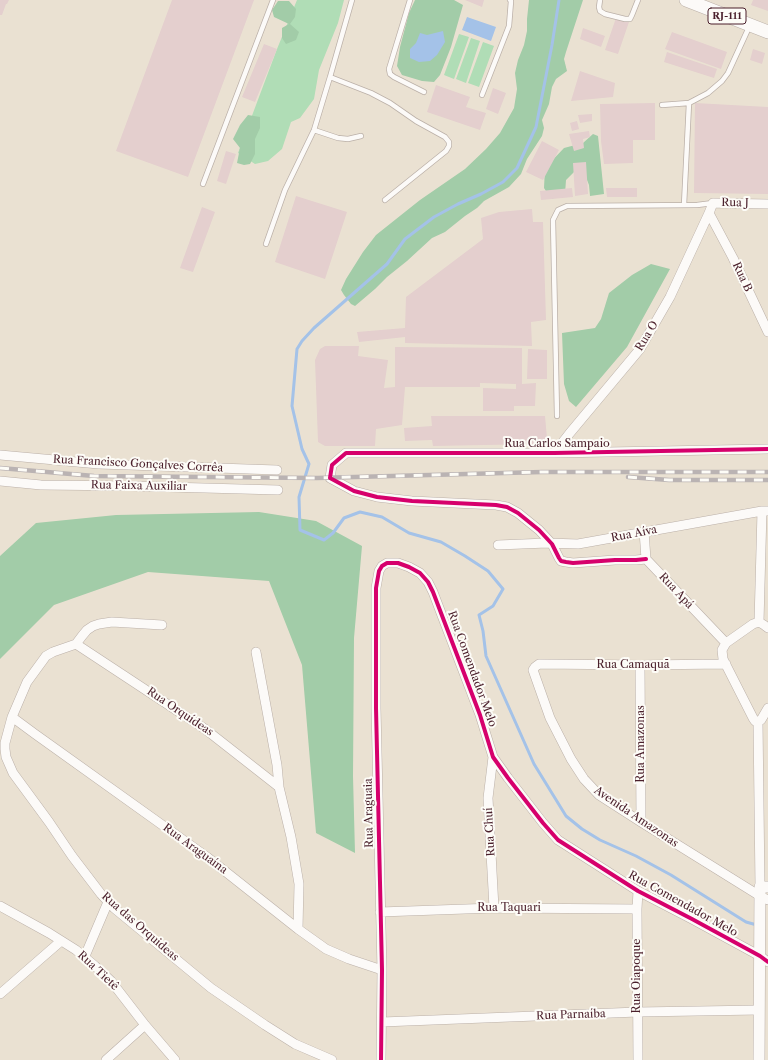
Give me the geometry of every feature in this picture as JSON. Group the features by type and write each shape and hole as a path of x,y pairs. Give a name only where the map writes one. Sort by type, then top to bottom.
{"main road":[{"name":"RJ-111","path":"686,0 768,32"}],"street":[{"name":"Rua J","path":"709,213 713,203 768,204"},
{"name":"Rua B","path":"709,213 733,258 768,332"},
{"name":"Rua O","path":"554,453 640,349 670,297 709,213"},
{"name":"Rua Carlos Sampaio","path":"552,544 539,530 522,517 512,510 502,506 412,501 354,491 330,478 332,465 346,453 554,453 768,449"},
{"name":"Rua Francisco Gonçalves Corrêa","path":"0,455 98,464 277,470"},
{"name":"Rua Faixa Auxiliar","path":"0,481 41,485 278,490"},
{"name":"Rua Aíva","path":"498,545 578,544 765,511"},
{"path":"759,622 765,511"},
{"path":"552,544 559,558 566,562 636,560 646,558 644,532"},
{"name":"Rua Apá","path":"646,558 726,643"},
{"name":"Rua Comendador Melo","path":"382,566 388,563 398,563 420,573 428,582 480,715 494,757 542,824 558,840 638,891 763,956"},
{"name":"Rua Araguaia","path":"381,1060 382,970 376,716 376,588 378,571 382,566"},
{"path":"76,644 88,630 99,624 112,622 162,625"},
{"path":"759,622 768,628"},
{"path":"758,721 753,718 726,664 722,653 722,647 749,626 759,622"},
{"name":"Rua das Orquideas","path":"76,644 46,656 28,682 12,717 5,743 9,766 13,773 100,894 114,908 210,988 295,1044 332,1060"},
{"name":"Rua Orquídeas","path":"76,644 206,729 279,787"},
{"path":"256,652 277,765 279,787 291,837 299,884 298,928"},
{"name":"Rua Camaquã","path":"539,664 726,664"},
{"name":"Avenida Amazonas","path":"539,664 534,667 533,670 550,718 571,759 584,779 599,795 763,895"},
{"name":"Rua Amazonas","path":"640,665 641,822"},
{"path":"758,721 761,720 768,708"},
{"name":"Rua Araguaína","path":"12,717 207,857 326,949 349,959 382,970"},
{"path":"758,721 763,895 763,956 759,1010 759,1060"},
{"name":"Rua Chuí","path":"494,757 488,798 494,908"},
{"name":"Rua Oiapoque","path":"638,891 638,1060"},
{"path":"85,956 108,902"},
{"name":"Rua Tietê","path":"0,906 62,940 85,956 111,981 145,1025 175,1060"},
{"name":"Rua Taquari","path":"380,912 494,908 637,909"},
{"path":"0,994 62,940"},
{"name":"Rua Parnaíba","path":"382,1022 638,1012 759,1010"},
{"path":"106,1060 145,1025"}],"lane":[{"path":"203,184 273,0"},
{"path":"266,244 285,190 314,130 352,0"},
{"path":"410,0 389,69 390,74 394,78 424,92"},
{"path":"482,95 509,26 510,0"},
{"path":"600,0 598,7 600,11 605,14 625,19 630,18 638,0"},
{"path":"662,105 689,103 708,93 722,82 728,73 750,25"},
{"path":"330,76 371,93 390,103 416,121 445,137 449,142 450,146 446,151 385,200"},
{"path":"684,205 689,103"},
{"path":"314,130 338,138 348,139 361,136"},
{"path":"557,416 553,220 558,210 567,206 697,205 713,203"}],"green space":[{"path":"297,0 344,0 338,23 319,70 314,99 300,118 291,122 282,149 268,161 255,164 238,153"},
{"path":"415,0 454,0 463,5 451,47 440,75 434,82 422,81 402,75 397,66 400,47 409,13"},
{"path":"529,0 583,0 564,59 567,71 556,79 552,87 549,104 542,120 544,128 542,136 527,159 521,174 509,187 484,201 445,232 432,238 355,306 351,304 341,290 363,252 376,235 420,200 465,169 500,133 514,108 517,89 515,73 527,31"},
{"path":"278,1 289,1 296,9 295,17 290,24 299,32 296,40 286,44 282,38 282,28 289,24 274,17 272,10"},
{"path":"459,34 469,37 454,79 444,75"},
{"path":"471,38 480,41 466,83 456,79"},
{"path":"483,42 494,46 479,87 468,83"},
{"path":"248,115 260,117 260,128 255,139 255,154 250,164 244,165 237,163 240,148 233,139 240,125"},
{"path":"593,134 598,136 604,194 590,196 589,185 581,165 566,180 565,194 551,199 544,188 545,168 564,148 583,143"},
{"path":"651,264 670,269 627,347 576,407 569,401 564,384 562,333 595,328 601,319 609,293 632,275"},
{"path":"259,512 316,521 362,546 354,638 353,776 355,853 316,833 302,665 269,581 148,572 54,605 0,659 0,556 36,523 116,515"}],"water":[{"path":"467,17 496,27 491,41 462,30"},
{"path":"443,31 445,42 437,55 430,61 419,62 410,58 410,49 416,43 420,33 427,35"}],"building":[{"path":"0,0 9,0 2,15 0,15"},
{"path":"172,0 254,0 188,177 116,151"},
{"path":"465,0 484,0 482,7"},
{"path":"753,0 768,0 768,11 751,5"},
{"path":"616,18 629,22 618,54 605,50"},
{"path":"583,28 605,36 601,47 580,39"},
{"path":"672,32 727,52 721,69 665,49"},
{"path":"264,44 277,49 255,102 242,97"},
{"path":"753,49 765,53 762,64 750,60"},
{"path":"667,52 717,69 714,78 664,62"},
{"path":"580,71 615,83 613,97 571,101"},
{"path":"436,85 470,97 466,107 486,113 480,130 427,112"},
{"path":"493,88 506,93 498,114 486,109"},
{"path":"655,103 655,140 633,140 633,163 604,164 601,141 600,104"},
{"path":"695,103 768,107 768,194 694,193"},
{"path":"592,114 592,121 580,123 578,115"},
{"path":"577,121 579,129 572,131 570,123"},
{"path":"589,131 590,137 583,139 584,148 574,151 569,134"},
{"path":"542,141 559,150 543,180 526,172"},
{"path":"226,151 236,154 226,184 217,181"},
{"path":"586,162 588,194 575,196 573,163"},
{"path":"572,188 573,197 541,200 540,191"},
{"path":"606,188 637,188 637,197 607,197"},
{"path":"296,196 347,212 325,279 275,262"},
{"path":"202,207 215,212 193,272 180,268"},
{"path":"532,209 533,222 543,222 546,320 531,322 532,346 405,343 405,337 359,342 357,332 405,328 406,297 483,239 481,218 499,212"},
{"path":"325,346 359,346 358,356 388,360 384,388 395,387 395,347 522,348 522,384 536,383 535,406 514,406 514,411 483,411 483,388 516,389 516,384 480,383 480,387 405,387 402,425 376,429 375,446 325,446 318,442 315,360 320,349"},
{"path":"528,349 547,350 547,379 527,379"},
{"path":"431,416 545,416 547,438 537,444 433,446 432,440 405,441 404,428 432,426"}],"waterway":[{"path":"559,0 536,127 517,168 503,182 434,217 405,239 387,264 314,328 297,349 292,406 302,449 309,464 299,497 300,530 324,540 333,533 344,518 360,512 382,517 409,533 441,542 488,571 503,589 493,606 479,615 483,631 486,656 534,764 566,816 582,829 600,840 636,856 671,875 746,922 757,925"}],"railway":[{"path":"0,468 94,476 317,478 542,472 768,472"},
{"path":"628,477 669,480 768,480"}],"cycle path":[{"path":"646,559 573,563 561,561 552,544 539,530 518,513 507,507 496,505 412,501 377,497 354,491 330,478 332,465 346,453 554,453 768,449"},
{"path":"381,1060 382,970 376,708 376,588 379,571 382,566 387,563 398,563 409,567 420,573 428,582 480,715 493,757 543,823 558,840 638,891 760,956 768,962"}]}
